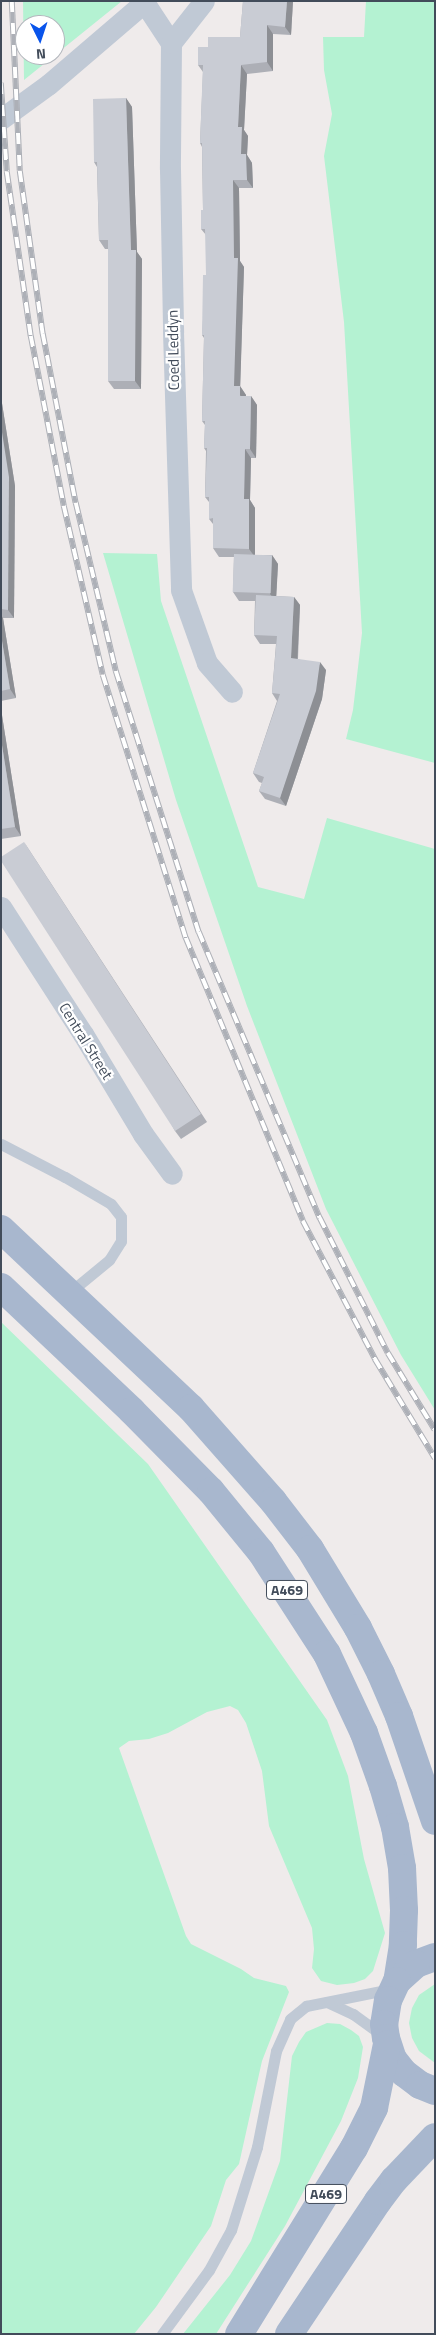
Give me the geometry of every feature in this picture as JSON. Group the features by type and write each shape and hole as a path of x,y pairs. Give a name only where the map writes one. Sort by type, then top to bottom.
{"main road":[{"name":"A469","path":"1,1229 198,1415 273,1501 310,1549 353,1620 381,1674 399,1716 435,1821"},
{"name":"A469","path":"1,1287 132,1411 211,1491 261,1552 327,1654 364,1733 395,1827 402,1868 404,1945 395,1984 385,2011 387,2041 376,2099 358,2142 239,2334"},
{"name":"A469","path":"395,1984 416,1964 435,1957"},
{"name":"A469","path":"387,2041 393,2059 404,2073 435,2091"},
{"name":"A469","path":"289,2334 378,2201 394,2180 435,2137"}],"street":[{"path":"1,119 50,84 145,2 172,43 204,1"},
{"name":"Coed Leddyn","path":"172,43 171,207 177,523 181,590 207,663 232,692"},
{"name":"Central Street","path":"1,907 83,1034 143,1134 172,1174"}],"lane":[{"path":"1,1144 65,1177 111,1204 121,1217 121,1241 108,1260 69,1293"},
{"path":"162,2334 209,2270 231,2230 257,2147 276,2051 283,2031 298,2010 306,2006 395,1984"},
{"path":"327,2002 366,2021 387,2041"}],"green space":[{"path":"23,1 122,1 65,47 65,15 23,15"},
{"path":"366,1 435,1 435,763 346,739 353,710 362,633 344,322 324,156 332,114 324,70 323,37 364,37"},
{"path":"24,65 43,65 24,80"},
{"path":"103,553 157,554 161,601 258,887 304,899 327,818 435,849 435,1410 401,1355 326,1209 247,1006 176,800"},
{"path":"1,1322 148,1464 327,1720 348,1776 364,1859 385,1933 373,1971 365,1979 354,1983 337,1985 321,1981 312,1968 314,1949 312,1928 269,1826 262,1771 246,1723 238,1710 230,1706 207,1712 168,1733 149,1739 129,1741 119,1748 186,1936 191,1944 241,1969 254,1978 286,1986 289,1992 262,2061 239,2164 226,2180 211,2226 156,2307 134,2334 1,2334"},
{"path":"435,1984 435,2063 419,2051 412,2038 409,2023 412,2008 419,1995"},
{"path":"327,2023 340,2024 351,2030 359,2036 363,2047 358,2078 341,2121 285,2226 216,2334 183,2334 230,2275 251,2241 280,2161 292,2056 306,2032"}],"building":[{"path":"243,1 287,1 285,27 267,25 267,62 241,65 238,127 242,127 241,154 246,154 247,180 233,180 234,258 238,258 234,386 240,386 240,396 251,396 250,449 245,449 244,499 249,499 249,549 213,548 213,518 209,519 209,497 205,497 207,448 204,448 205,421 202,421 204,335 202,335 203,275 206,275 205,229 201,229 201,210 203,210 202,143 200,143 203,65 198,65 198,47 208,47 208,37 240,37"},
{"path":"126,98 131,250 136,250 135,381 108,381 108,240 99,240 97,162 94,162 93,99"},
{"path":"1,426 9,477 8,610 1,609"},
{"path":"234,554 272,555 271,593 233,592"},
{"path":"256,595 294,597 291,658 320,662 316,691 280,798 259,791 264,777 253,773 280,694 272,693 277,636 254,635"},
{"path":"1,635 10,689 1,691"},
{"path":"1,739 15,827 1,829"},
{"path":"24,842 201,1114 175,1131 1,861 1,857"}],"railway":[{"path":"12,1 20,171 43,334 76,503 116,671 199,932 320,1218 388,1353 435,1430"},
{"path":"1,83 7,172 31,336 64,506 103,675 186,938 303,1221 375,1359 435,1458"}]}
